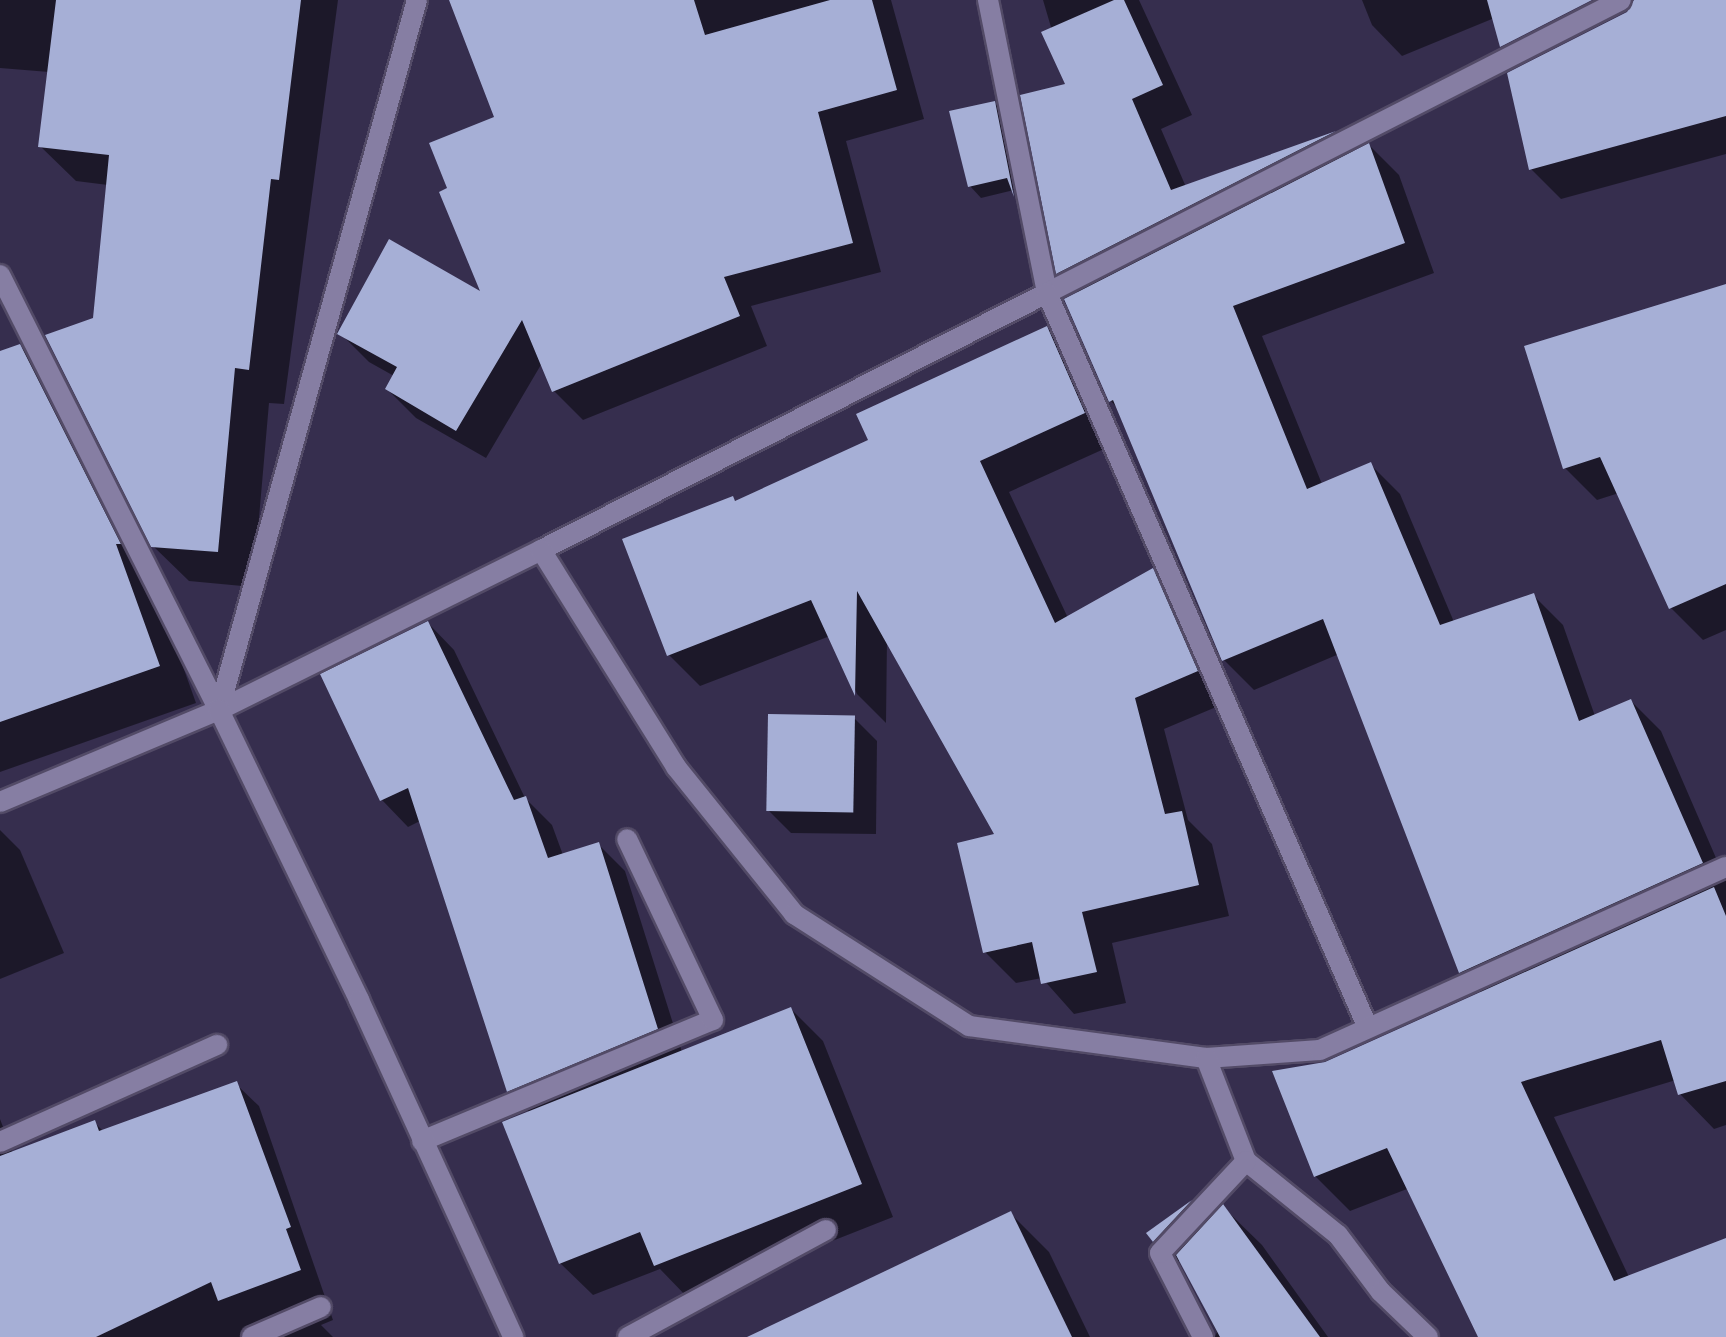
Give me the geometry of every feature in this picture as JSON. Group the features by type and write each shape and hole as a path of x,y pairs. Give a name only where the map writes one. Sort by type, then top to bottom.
{"street":[{"path":"219,710 417,0"},
{"path":"988,0 1047,293 1368,1028"},
{"path":"0,802 219,710 541,550 1621,0"},
{"path":"0,275 219,710 513,1337"},
{"path":"541,550 676,767 794,914 969,1026 1206,1058 1320,1050 1726,867"},
{"path":"422,1141 713,1020 627,839"},
{"path":"0,1142 217,1045"},
{"path":"1206,1058 1246,1161 1338,1235 1381,1292 1428,1337"},
{"path":"1203,1337 1160,1253 1246,1161"},
{"path":"628,1337 826,1230"},
{"path":"252,1337 321,1307"}],"building":[{"path":"56,0 301,0 279,180 271,179 249,370 235,368 218,552 151,547 45,335 93,318 109,155 38,147"},
{"path":"449,0 694,0 705,35 830,0 872,0 897,90 818,112 853,243 724,277 740,316 552,392 522,320 456,431 385,389 397,367 337,334 389,239 480,291 439,192 447,188 429,143 494,117"},
{"path":"1114,0 1124,0 1163,85 1132,99 1171,190 1336,131 1056,274 1020,95 1065,84 1041,32"},
{"path":"1487,0 1592,0 1500,47"},
{"path":"1634,0 1726,0 1726,116 1529,170 1507,73 1627,12"},
{"path":"995,101 1014,197 1007,178 968,187 949,111"},
{"path":"1369,143 1405,243 1233,306 1307,489 1371,462 1440,625 1534,593 1579,721 1631,699 1703,863 1459,973 1323,619 1222,661 1113,400 1109,402 1064,299"},
{"path":"1726,284 1726,584 1669,609 1600,457 1563,469 1524,346"},
{"path":"1047,326 1085,413 980,461 1055,623 1153,568 1198,671 1135,698 1165,814 1182,811 1199,885 1082,912 1097,972 1041,984 1032,942 983,953 957,843 994,834 857,591 855,696 811,600 667,656 622,539 733,496 735,501 868,440 856,414"},
{"path":"20,344 121,544 116,544 160,666 0,722 0,351"},
{"path":"428,621 514,800 526,796 548,858 599,842 658,1029 507,1092 408,788 380,801 320,674"},
{"path":"768,714 855,716 853,813 766,811"},
{"path":"1714,887 1726,916 1726,1081 1678,1095 1661,1040 1521,1082 1614,1281 1726,1238 1726,1337 1478,1337 1387,1148 1314,1177 1272,1071 1325,1062"},
{"path":"791,1007 862,1184 654,1266 640,1232 559,1264 502,1122"},
{"path":"237,1081 291,1227 286,1229 301,1270 218,1301 211,1282 96,1337 0,1337 0,1156 95,1120 99,1131"},
{"path":"1192,1200 1153,1242 1146,1233"},
{"path":"1223,1204 1320,1337 1220,1337 1176,1255"},
{"path":"1011,1211 1072,1337 747,1337"}]}
